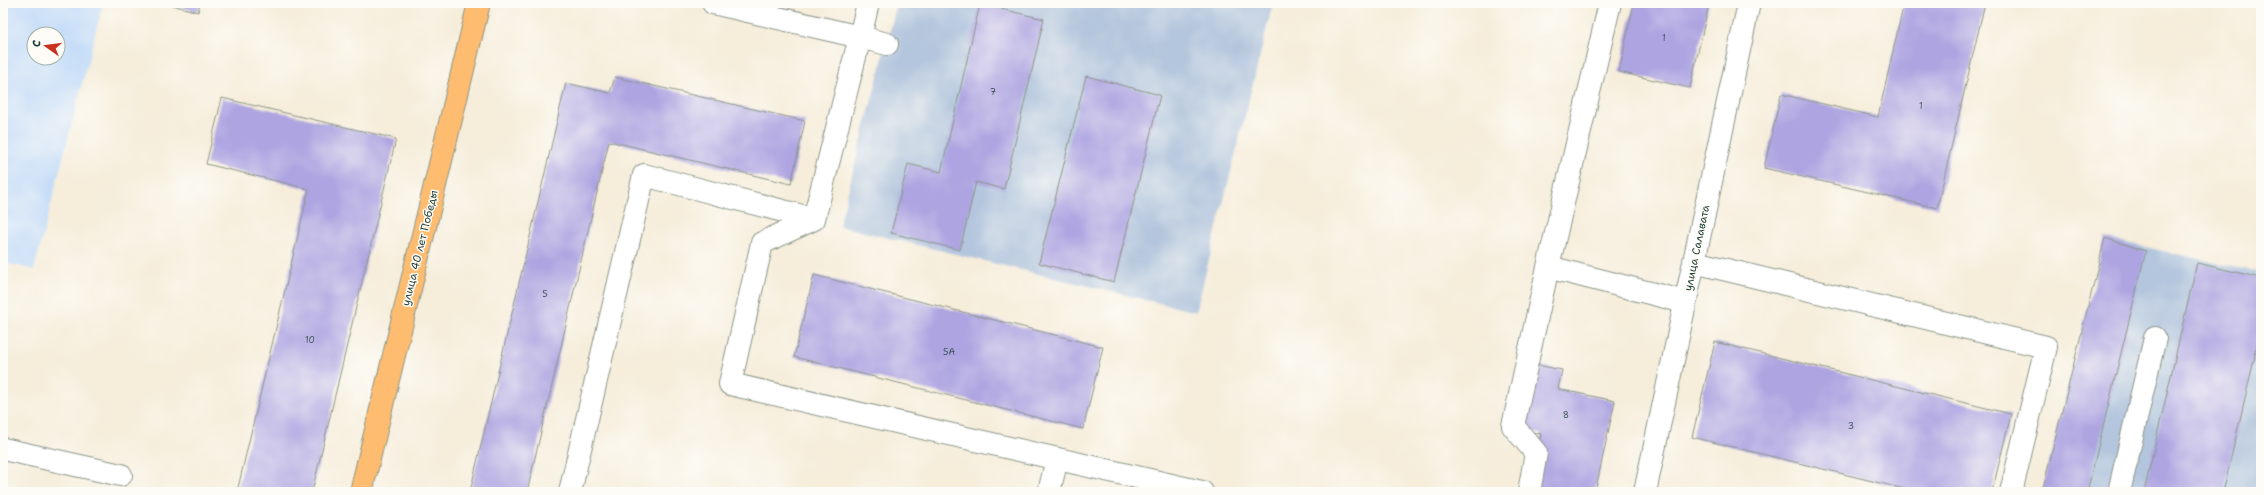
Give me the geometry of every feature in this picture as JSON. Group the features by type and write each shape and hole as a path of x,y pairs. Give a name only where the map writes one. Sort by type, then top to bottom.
{"main road":[{"name":"улица 40 лет Победы","path":"361,492 479,3"}],"street":[{"path":"713,3 887,44"},
{"path":"814,219 868,3"},
{"path":"1529,492 1536,453 1513,426 1548,267 1610,3"},
{"name":"улица Салавата","path":"1645,492 1749,3"},
{"path":"570,492 644,175 814,219"},
{"path":"814,219 762,243 730,384 1056,459 1178,489 1202,492"},
{"path":"1694,262 2046,347 2011,492"},
{"path":"1548,267 1686,302"},
{"path":"2119,492 2155,338"},
{"path":"3,449 121,475"},
{"path":"1049,492 1056,459"}],"shaded area":[{"path":"3,3 103,3 34,270 3,262"},
{"path":"897,3 1273,3 1196,312 839,226"},
{"path":"2105,238 2261,273 2261,492 2042,492"}],"building":[{"path":"165,3 200,3 198,12"},
{"path":"1634,3 1709,3 1690,88 1619,72"},
{"path":"1904,3 1985,3 1937,208 1764,168 1781,94 1878,117"},
{"path":"980,4 1044,19 1004,189 976,182 960,250 891,233 908,164 941,172"},
{"path":"1086,76 1160,95 1114,282 1039,263"},
{"path":"615,77 805,121 791,184 609,141 527,492 470,492 566,83 610,93"},
{"path":"222,98 396,139 312,492 237,492 309,189 206,164"},
{"path":"2105,238 2146,251 2087,492 2042,492"},
{"path":"2197,263 2261,278 2261,330 2223,492 2144,492"},
{"path":"814,275 1103,347 1083,429 794,357"},
{"path":"1715,342 2011,414 1992,492 1917,492 1692,437"},
{"path":"1532,364 1562,370 1558,389 1615,401 1595,492 1528,492 1541,434 1518,429"}]}
